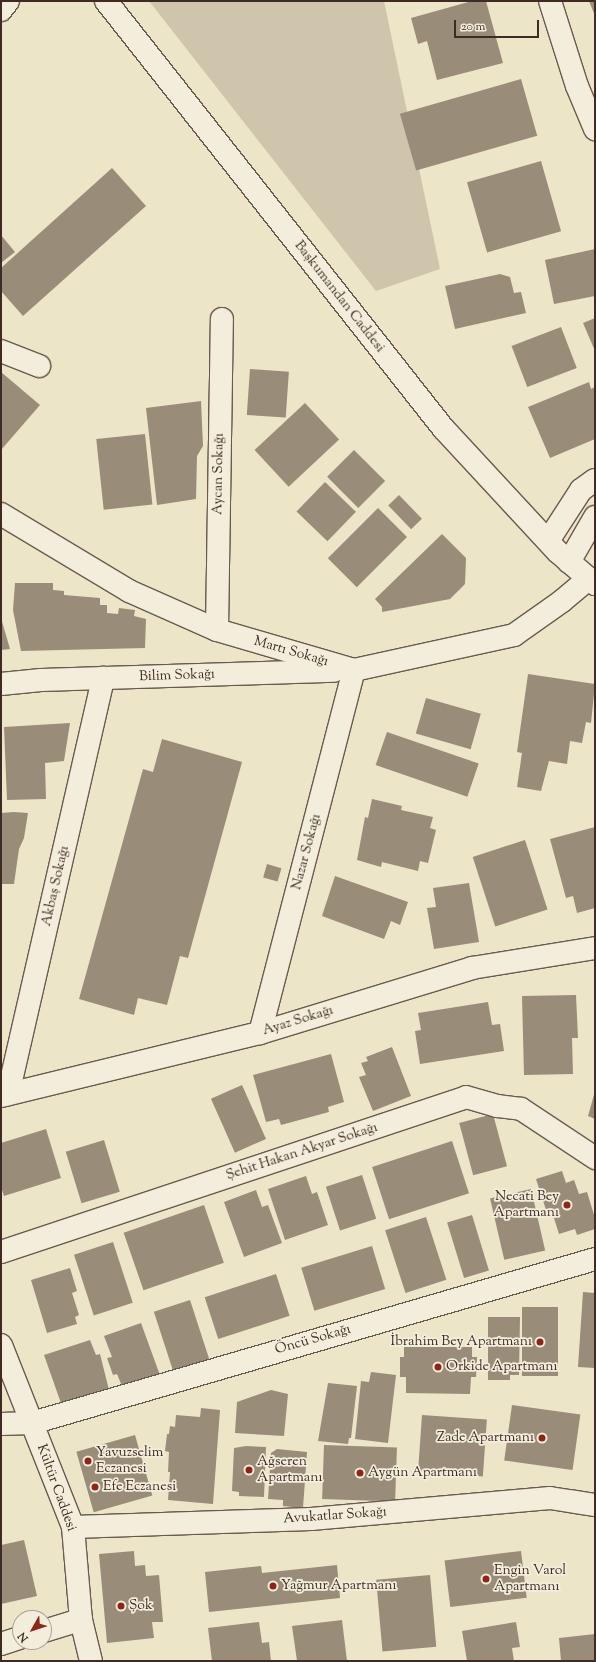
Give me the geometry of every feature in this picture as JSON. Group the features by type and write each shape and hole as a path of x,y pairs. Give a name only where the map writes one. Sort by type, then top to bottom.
{"street":[{"path":"1,10 8,1"},
{"name":"Başkumandan Caddesi","path":"106,1 443,428 548,541 569,562 592,581"},
{"path":"550,1 577,86 595,129"},
{"name":"Aycan Sokağı","path":"217,630 222,319"},
{"path":"1,351 38,366"},
{"path":"548,541 581,490 595,480"},
{"name":"Martı Sokağı","path":"1,514 129,591 217,630 354,670 514,635 592,581"},
{"path":"569,562 595,517"},
{"name":"Bilim Sokağı","path":"1,684 103,678 354,670"},
{"name":"Nazar Sokağı","path":"260,1033 354,670"},
{"name":"Akbaş Sokağı","path":"5,1095 103,678"},
{"name":"Ayaz Sokağı","path":"5,1095 260,1033 472,968 595,948"},
{"name":"Şehit Hakan Akyar Sokağı","path":"1,1252 466,1097 497,1106 521,1109 595,1158"},
{"name":"Öncü Sokağı","path":"1,1424 32,1423 595,1259"},
{"name":"Kültür Caddesi","path":"1,1345 73,1527 81,1620 91,1661"},
{"name":"Avukatlar Sokağı","path":"73,1527 311,1519 550,1498 595,1506"},
{"path":"52,1629 81,1620"},
{"path":"1,1644 12,1641"}],"shaded area":[{"path":"149,1 384,1 440,269 376,291"}],"building":[{"path":"472,1 486,1 503,63 437,80 427,41 418,44 411,18"},
{"path":"589,1 595,1 595,16"},
{"path":"521,79 537,136 416,170 400,114"},
{"path":"541,161 561,231 487,252 467,182"},
{"path":"112,168 146,206 23,316 1,291 1,268"},
{"path":"1,235 15,252 1,263"},
{"path":"595,249 595,296 554,304 545,260"},
{"path":"500,274 510,277 514,293 521,292 526,313 455,329 445,286"},
{"path":"595,318 595,351 583,323"},
{"path":"561,327 577,368 527,387 512,346"},
{"path":"250,369 289,372 286,418 247,415"},
{"path":"1,372 40,405 1,450"},
{"path":"589,382 591,389 595,387 595,439 550,458 528,407"},
{"path":"201,401 203,446 197,456 196,499 157,505 146,408"},
{"path":"305,403 339,440 289,487 255,450"},
{"path":"145,434 152,505 104,510 96,439"},
{"path":"354,450 385,481 358,508 327,477"},
{"path":"325,482 356,512 327,541 297,511"},
{"path":"399,495 422,519 411,529 388,505"},
{"path":"378,508 407,537 357,587 328,558"},
{"path":"442,534 466,558 465,584 450,599 382,612 382,607 375,599"},
{"path":"15,583 53,583 53,590 64,591 64,595 100,598 100,605 107,605 107,613 118,614 119,608 135,610 134,616 146,619 145,648 21,651 13,610"},
{"path":"1,618 10,649 1,650"},
{"path":"528,674 595,684 591,723 586,722 582,743 570,741 567,764 549,761 541,791 517,787 522,753 517,752"},
{"path":"426,698 481,714 471,749 416,734"},
{"path":"70,723 64,761 45,763 46,799 7,800 4,727"},
{"path":"387,732 479,764 467,797 376,765"},
{"path":"162,739 242,762 188,958 180,956 167,1005 138,998 134,1015 79,999 143,769 153,772"},
{"path":"372,799 402,806 401,810 433,817 430,828 436,830 428,863 420,861 418,871 382,862 381,867 357,860 365,817 368,818"},
{"path":"1,813 28,813 24,838 19,849 14,884 1,884"},
{"path":"595,827 595,908 577,913 573,896 566,898 550,839"},
{"path":"525,840 548,909 495,926 473,857"},
{"path":"267,864 281,868 278,882 263,877"},
{"path":"335,876 408,902 400,925 391,921 384,939 322,916"},
{"path":"469,883 479,942 434,949 427,908 436,907 433,888"},
{"path":"576,995 578,1038 572,1038 573,1074 524,1075 522,996"},
{"path":"488,1002 492,1025 500,1024 504,1051 420,1064 415,1031 421,1030 418,1013"},
{"path":"392,1047 411,1096 373,1111 359,1077 366,1075 361,1063 368,1061 366,1057"},
{"path":"331,1054 344,1102 328,1107 329,1112 281,1125 279,1119 266,1122 253,1075"},
{"path":"242,1085 266,1139 235,1153 211,1099"},
{"path":"595,1091 595,1119 588,1116"},
{"path":"493,1114 507,1166 473,1175 459,1123"},
{"path":"46,1129 61,1178 4,1196 1,1187 1,1143"},
{"path":"104,1140 120,1192 82,1203 66,1152"},
{"path":"452,1141 469,1193 389,1219 372,1167"},
{"name":"Necati Bey Apartmanı","path":"562,1171 566,1183 574,1180 579,1194 587,1192 595,1218 595,1229 577,1235 575,1229 559,1234 553,1215 548,1216 536,1179"},
{"path":"362,1175 376,1219 340,1230 326,1187"},
{"path":"306,1176 312,1194 317,1192 328,1225 285,1240 268,1189"},
{"path":"531,1189 545,1250 504,1260 490,1198"},
{"path":"256,1190 262,1207 268,1205 282,1243 244,1257 224,1202"},
{"path":"204,1205 224,1263 143,1290 124,1233"},
{"path":"472,1215 489,1270 464,1278 447,1223"},
{"path":"426,1217 446,1280 405,1293 385,1230"},
{"path":"113,1242 133,1303 94,1316 74,1255"},
{"path":"372,1246 385,1289 314,1311 301,1268"},
{"path":"70,1268 77,1291 72,1293 79,1315 75,1317 77,1324 47,1333 31,1280"},
{"path":"276,1274 290,1316 218,1339 205,1297"},
{"path":"583,1292 595,1293 595,1368 578,1367"},
{"path":"190,1300 210,1363 174,1375 154,1312"},
{"name":"İbrahim Bey Apartmanı","path":"522,1307 558,1307 558,1376 522,1376"},
{"path":"488,1317 520,1317 519,1375 510,1375 510,1380 488,1380"},
{"path":"141,1323 161,1378 124,1391 117,1374 113,1375 107,1358 112,1357 104,1336"},
{"path":"90,1340 96,1355 100,1354 109,1390 62,1406 44,1355"},
{"name":"Orkide Apartmanı","path":"404,1347 472,1347 472,1357 477,1357 476,1377 471,1377 470,1394 406,1393 406,1377 400,1377 400,1357 404,1357"},
{"path":"371,1372 396,1375 388,1443 355,1439 361,1381 369,1382"},
{"path":"328,1383 357,1386 351,1438 349,1438 348,1444 318,1441"},
{"path":"271,1390 288,1394 284,1436 235,1433 237,1402"},
{"name":"Zade Apartmanı","path":"512,1405 580,1415 573,1470 504,1460"},
{"path":"201,1408 220,1410 213,1504 168,1500 170,1472 168,1472 169,1452 165,1451 167,1434 169,1434 170,1426 175,1427 176,1415 200,1417"},
{"path":"422,1415 487,1420 483,1476 418,1472"},
{"path":"135,1435 152,1496 94,1512 76,1452"},
{"name":"Aygün Apartmanı","path":"324,1445 397,1448 395,1502 322,1499"},
{"name":"Ağseren Apartmanı","path":"246,1446 266,1447 264,1497 239,1496 239,1492 232,1491 234,1448"},
{"path":"277,1449 307,1452 303,1508 283,1506 283,1500 268,1499 271,1453"},
{"path":"24,1540 37,1596 1,1604 1,1545"},
{"path":"134,1551 135,1566 145,1565 146,1576 159,1575 163,1622 152,1622 154,1638 107,1643 99,1554"},
{"name":"Engin Varol Apartmanı","path":"521,1551 527,1598 450,1607 445,1560"},
{"name":"Yağmur Apartmanı","path":"337,1565 340,1598 209,1612 205,1572 261,1566 262,1573"},
{"path":"430,1575 436,1647 382,1651 376,1580"},
{"path":"342,1620 347,1661 297,1661 292,1626"},
{"path":"259,1622 262,1643 269,1642 271,1661 212,1661 208,1628"},
{"path":"516,1622 520,1647 512,1648 514,1661 467,1661 462,1631"},
{"path":"595,1634 595,1661 561,1661 559,1638"}],"place":[{"name":"Necati Bey Apartmanı","path":"567,1205"},
{"name":"İbrahim Bey Apartmanı","path":"540,1342"},
{"name":"Orkide Apartmanı","path":"438,1367"},
{"name":"Zade Apartmanı","path":"542,1438"},
{"name":"Yavuzselim Eczanesi","path":"88,1461"},
{"name":"Ağseren Apartmanı","path":"249,1470"},
{"name":"Aygün Apartmanı","path":"360,1473"},
{"name":"Efe Eczanesi","path":"95,1487"},
{"name":"Engin Varol Apartmanı","path":"486,1579"},
{"name":"Yağmur Apartmanı","path":"273,1586"},
{"name":"Şok","path":"121,1606"}]}
